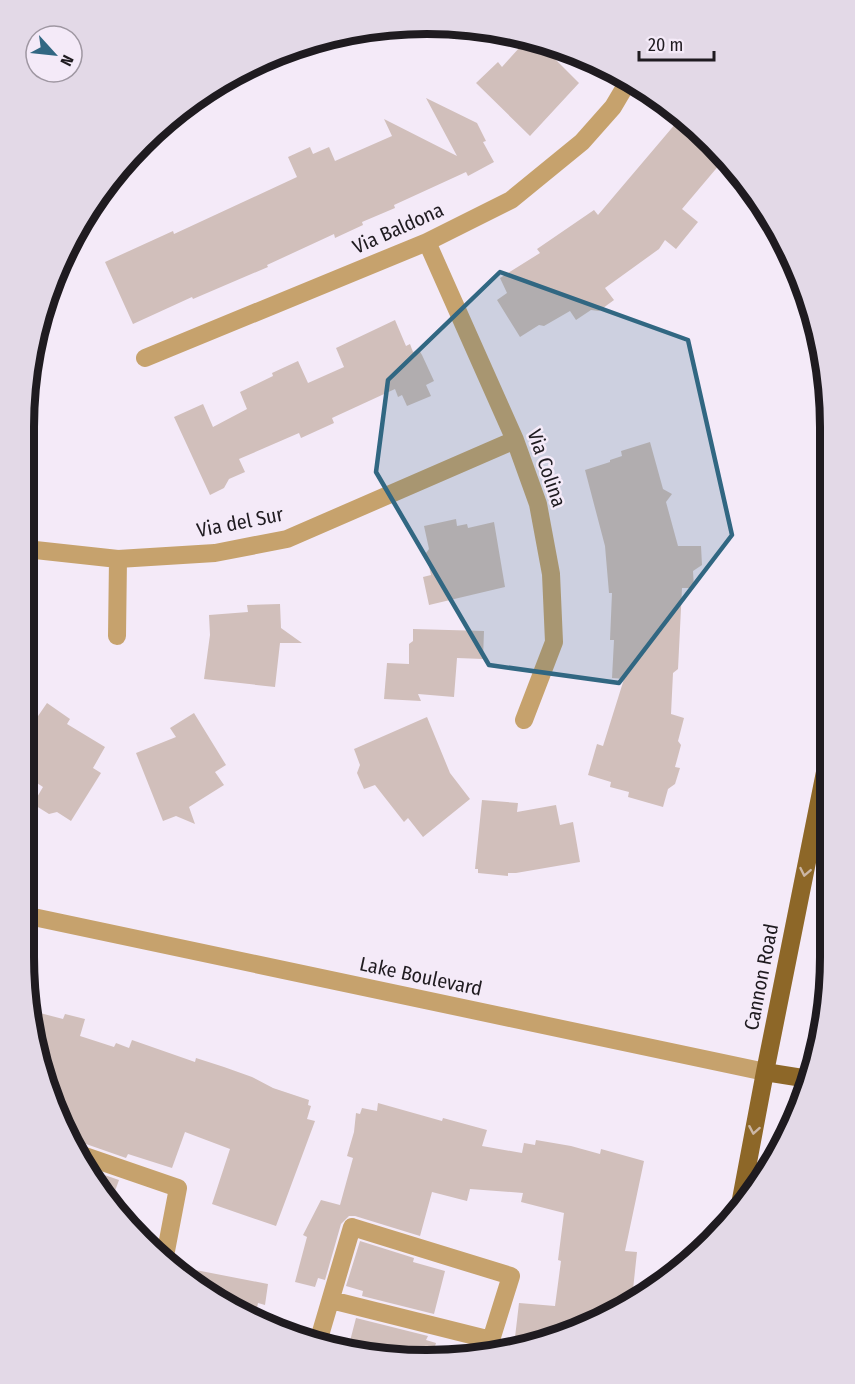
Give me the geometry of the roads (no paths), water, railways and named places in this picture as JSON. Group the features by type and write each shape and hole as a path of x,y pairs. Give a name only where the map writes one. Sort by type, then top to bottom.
{"main road":[{"name":"Cannon Road","path":"743,1191 820,797"},
{"name":"Lake Boulevard","path":"765,1072 801,1078"}],"street":[{"name":"Via Baldona","path":"146,358 427,242 511,200 582,142 613,106 624,87"},
{"name":"Via Colina","path":"427,242 514,440 538,504 551,574 554,642 524,720"},
{"name":"Via del Sur","path":"34,550 118,559 214,553 287,539 514,440"},
{"path":"117,636 118,559"},
{"name":"Lake Boulevard","path":"34,917 765,1072"},
{"path":"90,1158 178,1188 166,1250"},
{"path":"320,1334 352,1227 511,1276 491,1340 331,1300"}]}
